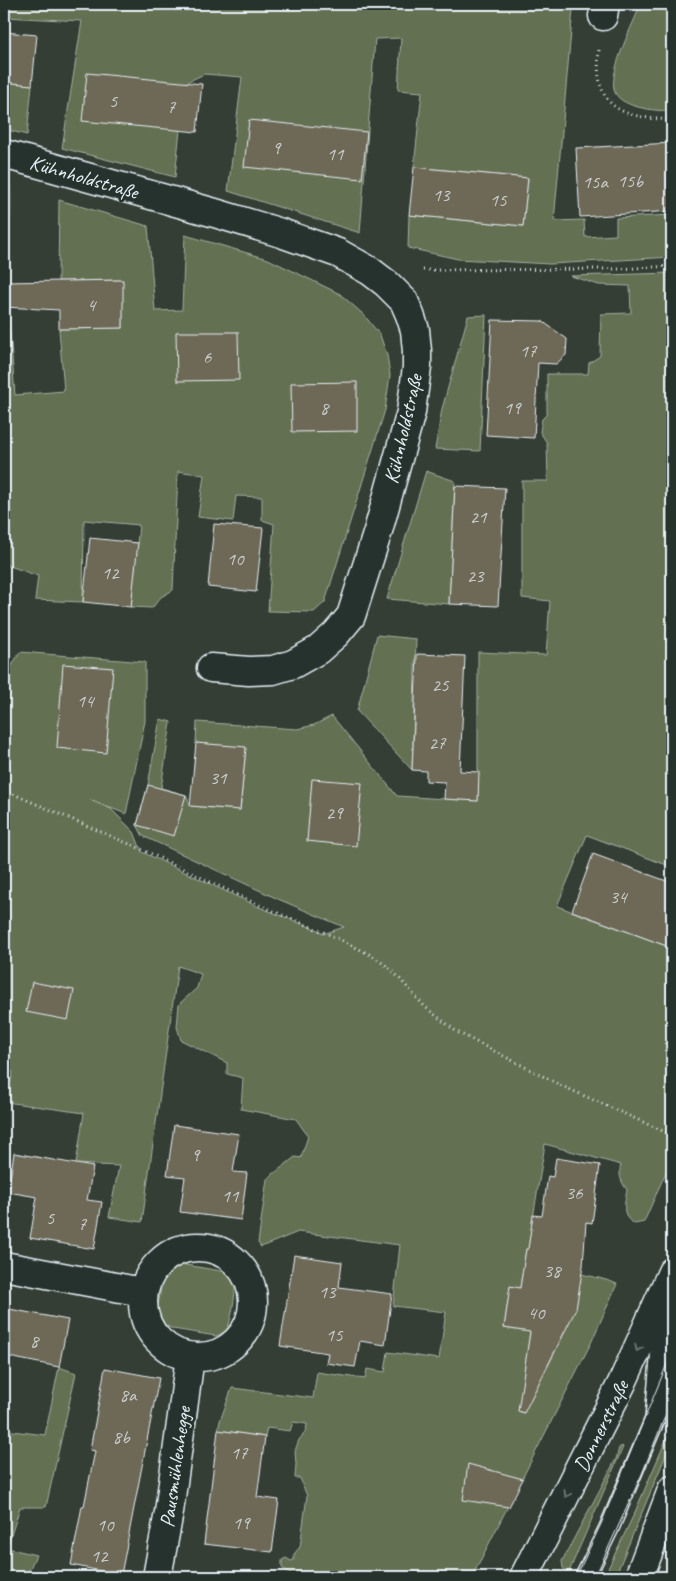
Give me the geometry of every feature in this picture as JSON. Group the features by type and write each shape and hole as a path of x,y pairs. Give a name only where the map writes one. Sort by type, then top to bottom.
{"street":[{"name":"Kühnholdstraße","path":"4,154 281,233 338,253 370,271 393,290 404,302 410,315 415,330 418,351 418,367 411,412 351,616 336,634 318,650 293,664 273,670 248,671 211,668"},
{"path":"190,1247 208,1248 219,1251 232,1259 244,1272 252,1290 251,1313 246,1329 238,1340 225,1350 210,1356 190,1357 167,1347 157,1339 145,1317 142,1292 153,1270 166,1256 190,1247"},
{"path":"4,1266 142,1292"},
{"name":"Donnerstraße","path":"524,1577 622,1383 669,1280"},
{"name":"Pausmühlenhegge","path":"157,1577 171,1502 190,1357"},
{"path":"639,1577 672,1490"}],"lane":[{"path":"585,1577 609,1528 655,1419 669,1280"},
{"path":"655,1419 672,1406"}],"path":[{"path":"604,10 598,69 600,85 605,96 611,104 625,112 649,118 672,120"},
{"path":"370,271 617,269 672,266"},
{"path":"4,790 143,850 259,905 335,937 370,955 391,969 424,1007 457,1032 560,1085 672,1135"}],"green space":[{"path":"4,4 513,4 573,9 554,221 584,220 585,237 616,235 616,218 672,215 672,257 550,264 458,259 408,248 409,215 523,226 528,178 414,167 422,92 398,90 401,38 375,39 360,233 228,191 242,77 204,74 185,83 175,177 62,148 82,21 4,17"},
{"path":"641,4 672,4 672,111 648,109 630,104 622,100 614,89 615,70"},
{"path":"4,82 32,85 27,135 4,129"},
{"path":"4,184 10,186 10,216 4,216"},
{"path":"59,200 148,226 155,311 182,310 185,235 268,259 340,294 364,315 380,335 387,355 390,375 385,410 325,602 314,612 268,611 274,524 262,520 262,497 236,496 233,521 198,517 204,475 178,471 173,590 161,597 152,608 131,607 139,525 84,520 83,602 35,600 38,576 7,565 4,576 4,308 8,307 15,395 64,391 59,329 123,328 122,280 58,281"},
{"path":"672,273 672,867 587,835 557,906 672,948 672,1158 644,1222 635,1224 630,1221 625,1213 627,1190 621,1178 621,1165 545,1144 520,1288 510,1287 504,1328 530,1332 525,1367 546,1370 563,1336 569,1295 581,1274 617,1284 591,1343 472,1577 297,1577 282,1568 282,1560 286,1558 291,1561 294,1560 294,1554 300,1547 307,1496 300,1478 295,1478 295,1451 299,1440 306,1431 307,1424 293,1422 290,1431 267,1428 265,1437 218,1430 232,1388 313,1398 317,1372 365,1379 367,1369 385,1372 388,1352 439,1359 446,1312 393,1306 400,1245 298,1232 261,1247 258,1243 267,1179 295,1157 301,1158 308,1136 296,1119 241,1109 243,1078 227,1074 227,1063 181,1040 177,1027 179,1004 197,988 201,974 178,966 142,1222 109,1217 119,1166 76,1164 84,1113 6,1102 13,1072 4,1070 4,673 7,674 20,652 145,662 145,721 126,814 90,800 111,809 134,832 142,852 259,907 318,930 323,934 344,927 278,899 143,836 137,825 148,785 160,719 171,722 161,788 186,795 191,806 240,810 246,748 196,743 197,722 297,729 314,725 332,716 397,796 478,801 478,652 546,655 550,601 522,598 522,481 548,481 547,443 540,432 542,419 547,414 547,374 588,374 589,363 600,356 601,314 631,313 630,286 599,285 571,276"},
{"path":"486,315 480,451 435,449 442,409 468,316"},
{"path":"426,471 455,481 449,604 387,599"},
{"path":"377,635 416,639 412,770 357,711"},
{"path":"180,1264 221,1271 233,1279 235,1288 231,1316 228,1327 221,1334 216,1336 173,1329 163,1324 158,1316 163,1276 167,1270"},
{"path":"59,1367 76,1373 46,1507 20,1507 7,1548 36,1555 26,1577 4,1577 4,1430 45,1435"},
{"path":"669,1433 672,1435 671,1443 615,1577 604,1577 635,1512"},
{"path":"622,1446 568,1574 563,1568 562,1561 616,1459 619,1448"}],"building":[{"path":"4,32 37,35 32,85 4,82"},
{"path":"87,73 202,84 197,132 82,121"},
{"path":"249,120 367,132 362,179 244,167"},
{"path":"672,143 672,211 580,217 576,148"},
{"path":"414,167 528,178 523,226 409,215"},
{"path":"123,280 123,328 59,329 59,310 4,307 4,282"},
{"path":"492,320 542,321 567,339 566,355 556,364 538,363 534,438 486,435"},
{"path":"176,332 238,332 239,380 177,381"},
{"path":"357,382 357,431 292,432 291,383"},
{"path":"455,486 505,488 498,606 449,604"},
{"path":"214,524 263,528 256,592 208,587"},
{"path":"90,538 138,543 131,607 83,602"},
{"path":"417,654 465,656 460,771 479,772 478,801 444,799 445,782 426,781 426,771 412,770"},
{"path":"63,664 113,668 106,753 57,748"},
{"path":"196,743 246,747 240,810 190,806"},
{"path":"312,779 362,783 356,846 307,841"},
{"path":"148,785 186,795 174,836 137,825"},
{"path":"593,854 672,883 672,948 572,911"},
{"path":"32,982 74,990 68,1020 26,1012"},
{"path":"174,1125 239,1134 233,1172 247,1173 241,1220 180,1212 185,1177 167,1175"},
{"path":"14,1153 93,1167 87,1200 102,1202 94,1249 30,1238 37,1197 8,1192"},
{"path":"556,1158 600,1165 592,1223 586,1222 583,1266 576,1309 524,1413 518,1411 530,1332 504,1328 510,1286 520,1288 533,1215 542,1216 548,1176 553,1177"},
{"path":"294,1255 342,1262 339,1287 392,1294 385,1345 360,1341 355,1367 326,1363 328,1353 280,1346"},
{"path":"4,1308 68,1320 59,1367 4,1356"},
{"path":"105,1368 159,1378 121,1575 71,1565 95,1451 90,1450"},
{"path":"218,1430 265,1437 257,1497 279,1500 272,1552 204,1544"},
{"path":"468,1464 523,1479 509,1507 463,1500"}],"tram line":[{"path":"576,1577 601,1524 672,1352"},
{"path":"595,1577 642,1474 672,1399"}]}
